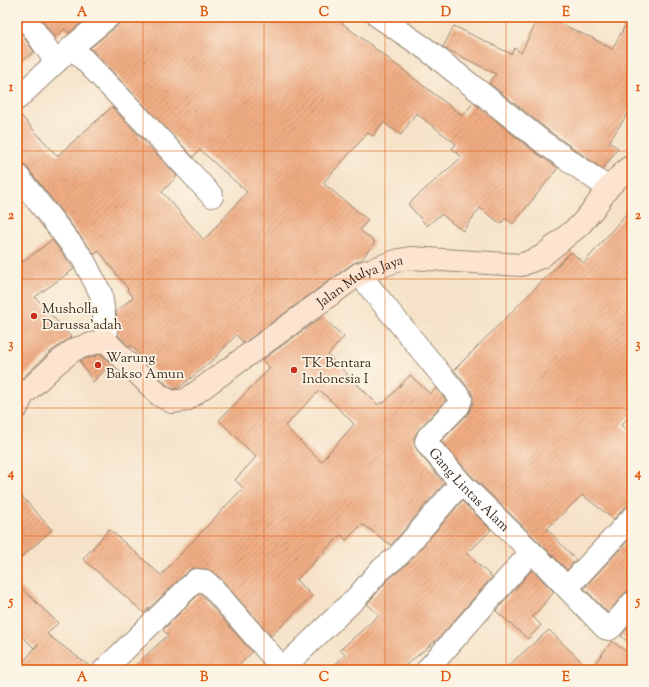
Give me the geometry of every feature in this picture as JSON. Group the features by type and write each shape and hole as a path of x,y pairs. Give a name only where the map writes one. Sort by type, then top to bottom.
{"street":[{"path":"25,17 56,62"},
{"path":"17,99 72,47 108,17"},
{"path":"389,20 544,143 608,188"},
{"path":"72,47 212,196"},
{"name":"Jalan Mulya Jaya","path":"105,340 159,395 172,402 186,400 359,274 399,260 411,258 521,265 541,257 580,225 608,188 628,168 632,166"},
{"path":"17,175 83,259 101,294 106,330 105,340 75,349 57,363 23,395 17,408"},
{"name":"Gang Lintas Alam","path":"359,274 461,399 459,405 426,442 461,483 567,588 605,628 609,629 612,627 632,603"},
{"path":"104,670 196,580 205,581 212,587 283,669 357,597 380,571 400,555 461,483"},
{"path":"567,588 632,518"},
{"path":"426,670 531,552"}],"building":[{"path":"40,17 88,17 69,33 65,29 54,37"},
{"path":"120,17 334,17 463,116 473,103 536,153 558,168 513,224 505,218 501,224 480,208 463,231 441,214 427,226 408,204 462,157 452,149 456,144 416,113 401,135 383,122 373,136 368,133 323,183 368,220 360,230 375,242 361,260 352,264 244,343 236,335 215,358 179,388 174,389 167,385 131,345 129,347 118,335 116,312 133,297 127,290 128,289 99,251 94,254 27,167 17,163 17,111 57,156 112,107 177,176 162,192 204,240 247,192 200,150 193,157 90,48 116,27 120,22"},
{"path":"539,17 547,17 589,36 612,49 630,17 632,17 632,107 609,142 618,148 603,169 552,133 489,83 496,74 443,47 454,26 511,54 515,48 521,53"},
{"path":"17,27 34,52 17,64"},
{"path":"632,207 632,414 621,425 632,435 632,506 628,506 623,509 614,519 582,495 547,529 576,560 567,570 470,474 441,441 468,414 473,403 471,391 454,370 571,252 584,263"},
{"name":"Musholla Darussa'adah","path":"52,240 74,269 35,297 71,337 49,353 17,383 17,266"},
{"path":"322,317 344,337 328,355 378,405 381,402 383,404 410,375 430,394 436,388 446,400 419,429 414,437 414,443 419,453 444,483 391,545 364,525 361,525 346,540 341,535 296,580 312,596 271,636 221,579 213,572 206,569 192,568 144,613 83,559 109,529 161,575 243,488 235,480 256,457 219,420 270,368 262,360","holes":["320,390 354,424 321,462 285,426"]},
{"name":"Warung Bakso Amun","path":"101,354 111,364 93,382 80,361"},
{"path":"17,491 52,530 17,561"},
{"path":"462,501 491,530 467,554 492,577 440,637 400,670 329,670 345,655 340,650 379,615 367,604 388,580 408,563"},
{"path":"632,536 632,591 627,591 608,613 584,588"},
{"path":"532,570 554,592 533,617 541,625 528,639 496,611"},
{"path":"17,584 58,623 47,634 92,668 92,670 17,670 38,644 34,648 17,631"},
{"path":"200,593 252,652 235,670 130,670 168,635 163,630"},
{"path":"632,623 632,646 621,636"},
{"path":"549,630 590,670 503,670"},
{"path":"612,641 632,656 632,670 590,670"}],"place":[{"name":"Musholla Darussa'adah","path":"34,316"},
{"name":"Warung Bakso Amun","path":"98,365"},
{"name":"TK Bentara Indonesia I","path":"294,370"}]}
